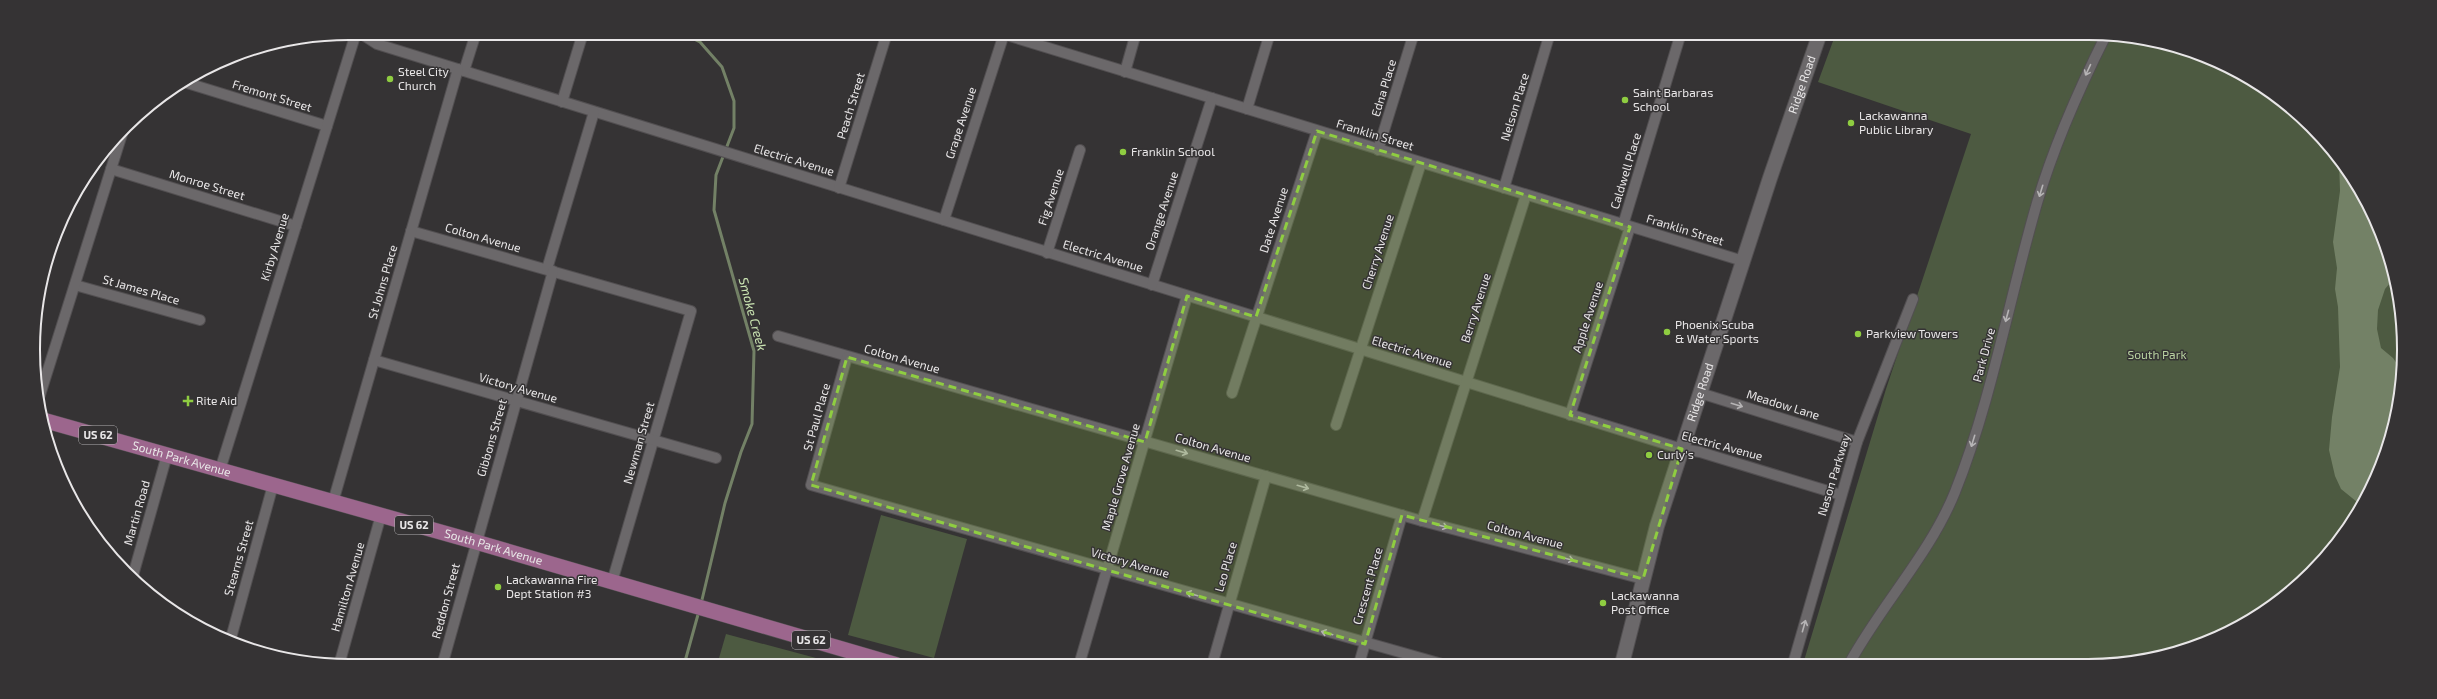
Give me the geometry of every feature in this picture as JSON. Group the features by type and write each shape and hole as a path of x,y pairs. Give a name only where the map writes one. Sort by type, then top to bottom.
{"main road":[{"name":"Ridge Road","path":"1623,659 1657,526 1743,261 1818,40"},
{"name":"South Park Avenue","path":"50,426 167,455 381,515 876,659"}],"street":[{"name":"Kirby Avenue","path":"220,470 354,40"},
{"name":"Electric Avenue","path":"371,40 377,44 562,102 1570,415 1682,449 1700,452 1841,495"},
{"name":"St Johns Place","path":"333,502 412,231 461,70 473,40"},
{"path":"562,102 581,40"},
{"name":"Peach Street","path":"839,188 886,40"},
{"name":"Grape Avenue","path":"944,220 1005,40"},
{"name":"Franklin Street","path":"1026,40 1378,150 1743,261"},
{"path":"1125,72 1134,40"},
{"path":"1247,109 1268,40"},
{"name":"Edna Place","path":"1378,150 1412,40"},
{"name":"Nelson Place","path":"1504,188 1548,40"},
{"name":"Caldwell Place","path":"1627,226 1679,40"},
{"name":"Park Drive","path":"1852,659 1867,630 1940,524 1955,493 1983,408 2024,249 2046,172 2069,112 2103,41"},
{"name":"Fremont Street","path":"190,84 327,126"},
{"name":"Orange Avenue","path":"1152,285 1212,98"},
{"name":"Gibbons Street","path":"476,542 516,401 550,270 594,112"},
{"name":"Date Avenue","path":"1232,394 1317,131"},
{"path":"43,386 118,144"},
{"name":"Fig Avenue","path":"1047,253 1080,150"},
{"name":"Cherry Avenue","path":"1336,426 1421,163"},
{"name":"Monroe Street","path":"111,169 296,226"},
{"name":"Berry Avenue","path":"1422,521 1465,382 1526,195"},
{"name":"Apple Avenue","path":"1570,415 1627,226"},
{"name":"Colton Avenue","path":"412,231 690,311"},
{"name":"St James Place","path":"74,285 200,320"},
{"name":"Maple Grove Avenue","path":"1081,659 1187,296"},
{"name":"Nason Parkway","path":"1794,659 1857,442 1913,299"},
{"name":"Newman Street","path":"612,582 690,311"},
{"name":"Colton Avenue","path":"778,336 1422,521 1644,579"},
{"name":"St Paul Place","path":"811,485 847,357"},
{"name":"Victory Avenue","path":"374,360 716,458"},
{"name":"Meadow Lane","path":"1700,393 1857,442"},
{"name":"Martin Road","path":"134,571 167,455"},
{"name":"Leo Place","path":"1214,659 1266,476"},
{"name":"Stearns Street","path":"231,635 274,485"},
{"name":"Victory Avenue","path":"811,485 1365,644 1423,659"},
{"name":"Hamilton Avenue","path":"341,659 381,515"},
{"name":"Crescent Place","path":"1360,659 1402,515"},
{"name":"Reddon Street","path":"444,659 476,542"}],"highlighted area":[{"path":"1317,131 1630,227 1570,415 1682,449 1643,579 1402,515 1365,644 811,485 847,357 1145,442 1187,296 1256,317"}],"green space":[{"name":"South Park","path":"1833,40 2108,41 2148,46 2187,56 2242,81 2276,104 2292,117 2320,145 2333,161 2356,195 2365,213 2381,250 2391,289 2396,329 2397,350 2394,390 2391,410 2381,449 2356,504 2333,538 2320,554 2292,582 2276,595 2242,618 2187,643 2148,653 2088,659 1805,659 1886,389 1971,134 1818,82"},
{"path":"881,515 967,539 934,658 848,635"},
{"path":"726,634 820,659 719,659"}],"shaded area":[{"path":"2339,170 2356,195 2381,250 2390,283 2385,289 2378,310 2377,329 2381,348 2396,363 2391,410 2381,449 2357,502 2341,489 2335,476 2329,450 2332,417 2340,367 2338,307 2335,289 2337,268 2333,242 2340,191"}],"waterway":[{"name":"Smoke Creek","path":"696,40 700,42 722,67 734,101 734,128 716,175 714,210 754,351 752,424 741,452 725,503 701,604"},
{"name":"Smoke Creek","path":"686,659 699,611"}],"place":[{"name":"Steel City Church","path":"390,79"},
{"name":"Saint Barbaras School","path":"1625,100"},
{"name":"Lackawanna Public Library","path":"1851,123"},
{"name":"Franklin School","path":"1123,152"},
{"name":"Phoenix Scuba & Water Sports","path":"1667,332"},
{"name":"Parkview Towers","path":"1858,334"},
{"name":"Rite Aid","path":"188,401"},
{"name":"Curly's","path":"1649,455"},
{"name":"Lackawanna Fire Dept Station #3","path":"498,587"},
{"name":"Lackawanna Post Office","path":"1603,603"}]}
